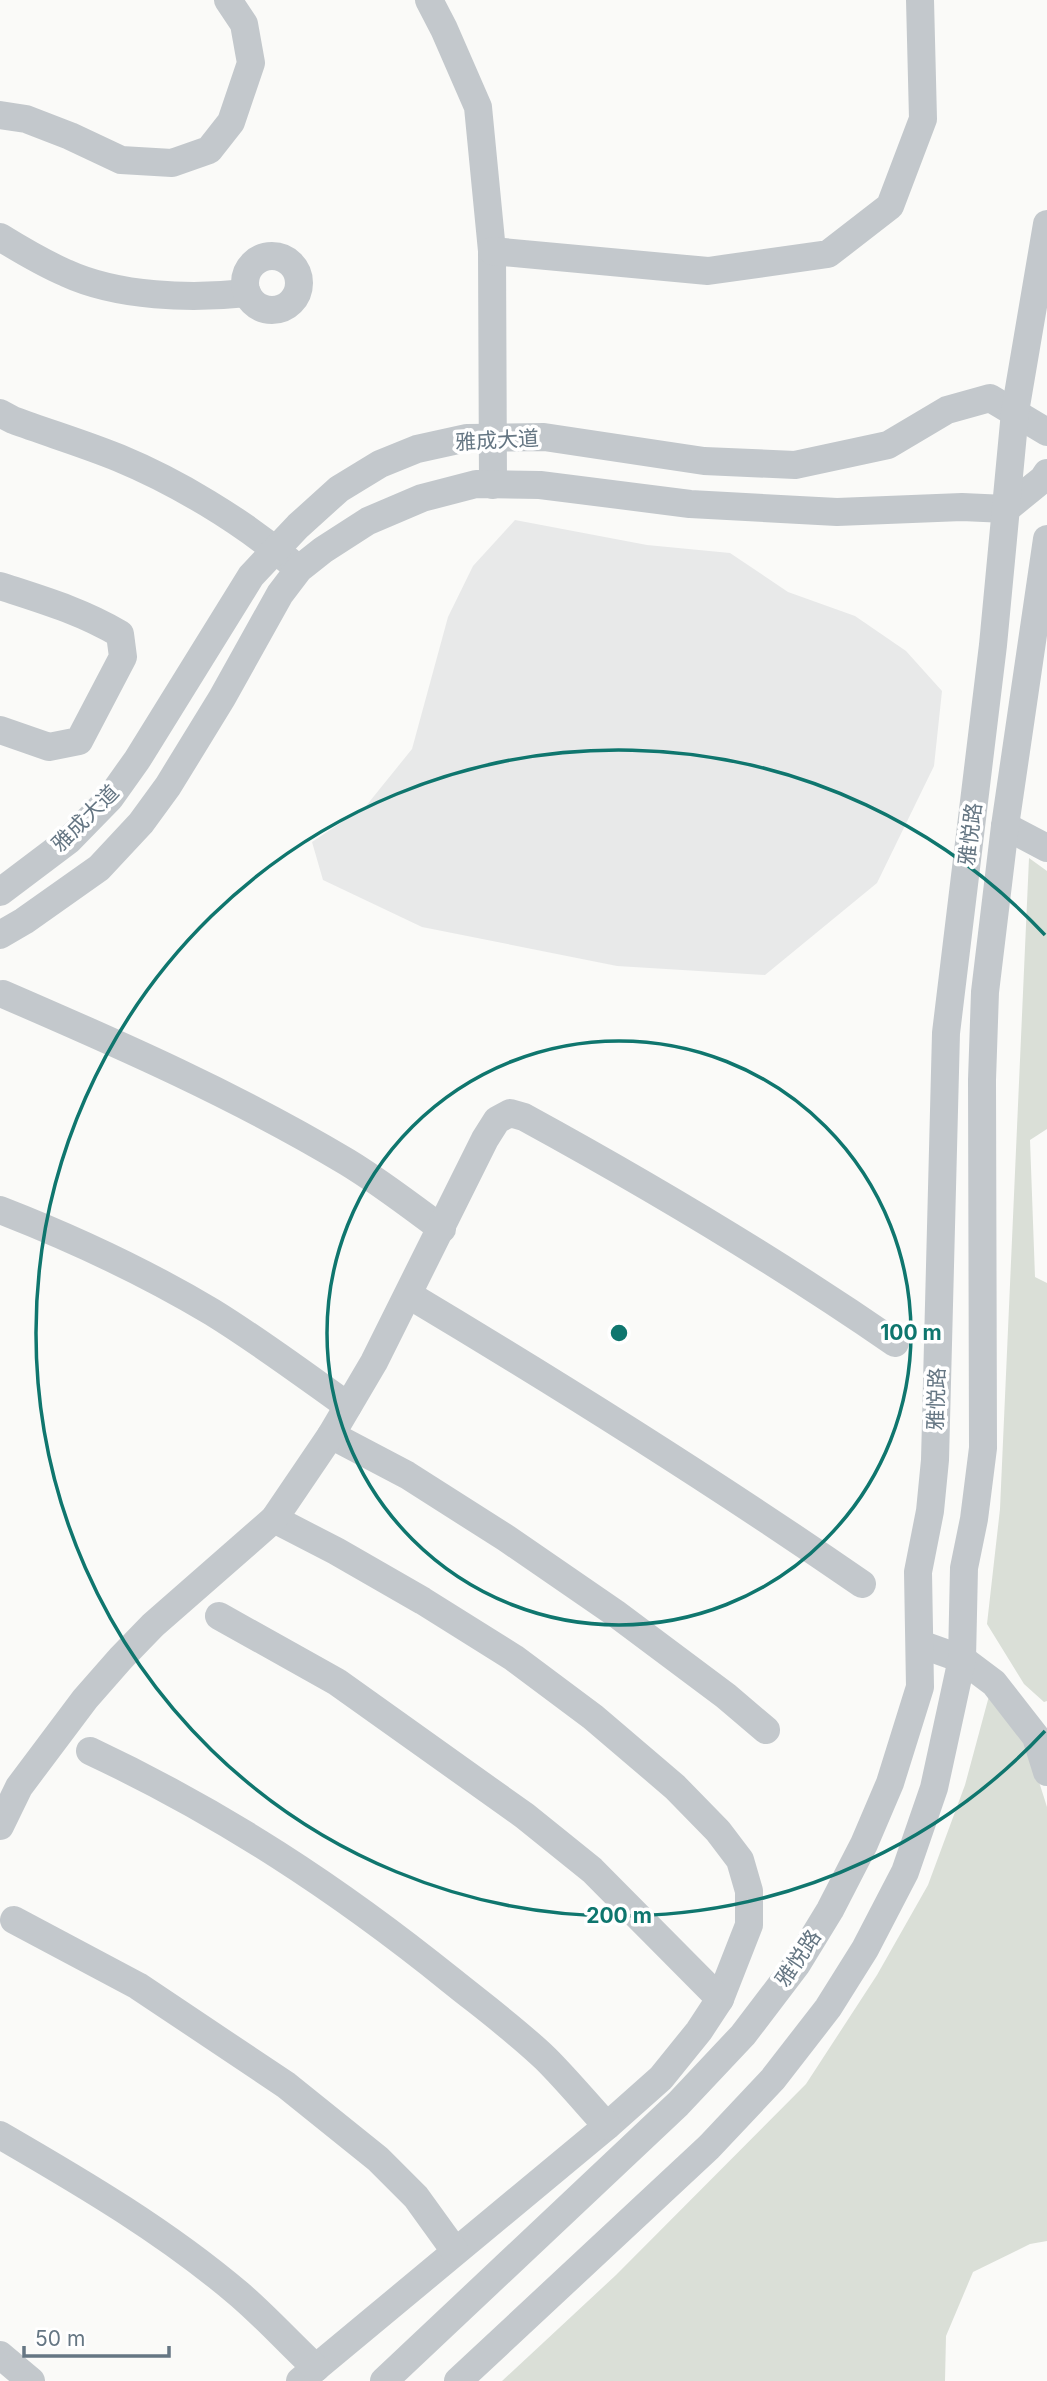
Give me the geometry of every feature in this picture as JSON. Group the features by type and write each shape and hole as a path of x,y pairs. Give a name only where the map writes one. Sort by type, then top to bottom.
{"street":[{"path":"0,115 37,123 121,160 172,163 209,150 231,122 251,63 244,24 228,0"},
{"path":"429,0 478,107 492,251 493,485"},
{"path":"492,251 708,271 828,254 890,206 923,119 920,0"},
{"name":"雅悦路","path":"384,2381 678,2104 743,2035 797,1964 830,1910 891,1783 920,1688 918,1572 930,1511 934,1460 946,1033 993,645 1015,412 1047,224"},
{"path":"0,237 69,275 126,291 216,296 247,293"},
{"name":"雅成大道","path":"0,892 69,840 110,798 137,760 251,576 275,549 340,489 380,464 417,449 467,438 544,437 705,461 795,466 888,445 947,410 990,398 1047,432"},
{"path":"0,413 119,458 164,479 204,501 275,549 299,569"},
{"path":"0,935 99,868 141,823 168,786 222,698 280,594 299,569 323,550 379,517 422,498 476,484 540,485 690,504 837,512 962,507 1006,509 1047,473"},
{"name":"雅悦路","path":"458,2381 709,2147 773,2079 828,2008 865,1949 905,1872 934,1788 962,1659 964,1568 974,1519 983,1448 982,1080 985,992 1005,826 1047,539"},
{"path":"0,586 77,611 98,621 120,634 123,657 79,741 49,747 0,730"},
{"path":"1005,826 1047,848"},
{"path":"3,994 166,1065 274,1120 349,1163 442,1229"},
{"path":"0,1826 9,1782 153,1625 274,1519 348,1406 409,1295 485,1139 497,1120 510,1113 524,1117 637,1179 808,1283 895,1343"},
{"path":"0,1210 46,1228 133,1270 211,1312 348,1406"},
{"path":"409,1295 634,1432 757,1511 862,1584"},
{"path":"331,1435 407,1475 506,1538 615,1613 726,1696 766,1730"},
{"path":"0,2135 90,2187 160,2234 239,2294 308,2374 661,2078 699,2031 720,1999 749,1925 749,1891 740,1860 718,1831 675,1787 593,1717 514,1658 423,1601 274,1519"},
{"path":"219,1616 337,1682 525,1816 592,1870 720,1999"},
{"path":"920,1644 962,1659 994,1683 1041,1732 1047,1772"},
{"path":"90,1751 158,1783 247,1834 331,1889 407,1945 545,2059 607,2126"},
{"path":"14,1920 138,1986 286,2085 388,2169 416,2197 455,2251"},
{"path":"0,2355 31,2381"}],"shaded area":[{"path":"515,520 647,545 730,553 788,592 855,616 906,651 942,691 934,766 877,883 765,975 617,966 422,927 323,880 312,842 366,806 412,749 448,617 473,566"},
{"path":"1029,858 1047,871 1047,1129 1030,1140 1035,1277 1047,1283 1047,1701 1044,1702 1024,1684 987,1624 1000,1509"},
{"path":"989,1696 1028,1747 1047,1807 1047,2241 1030,2244 973,2272 946,2336 945,2381 502,2381 616,2275 806,2084 877,1975 928,1885 965,1785"}]}
